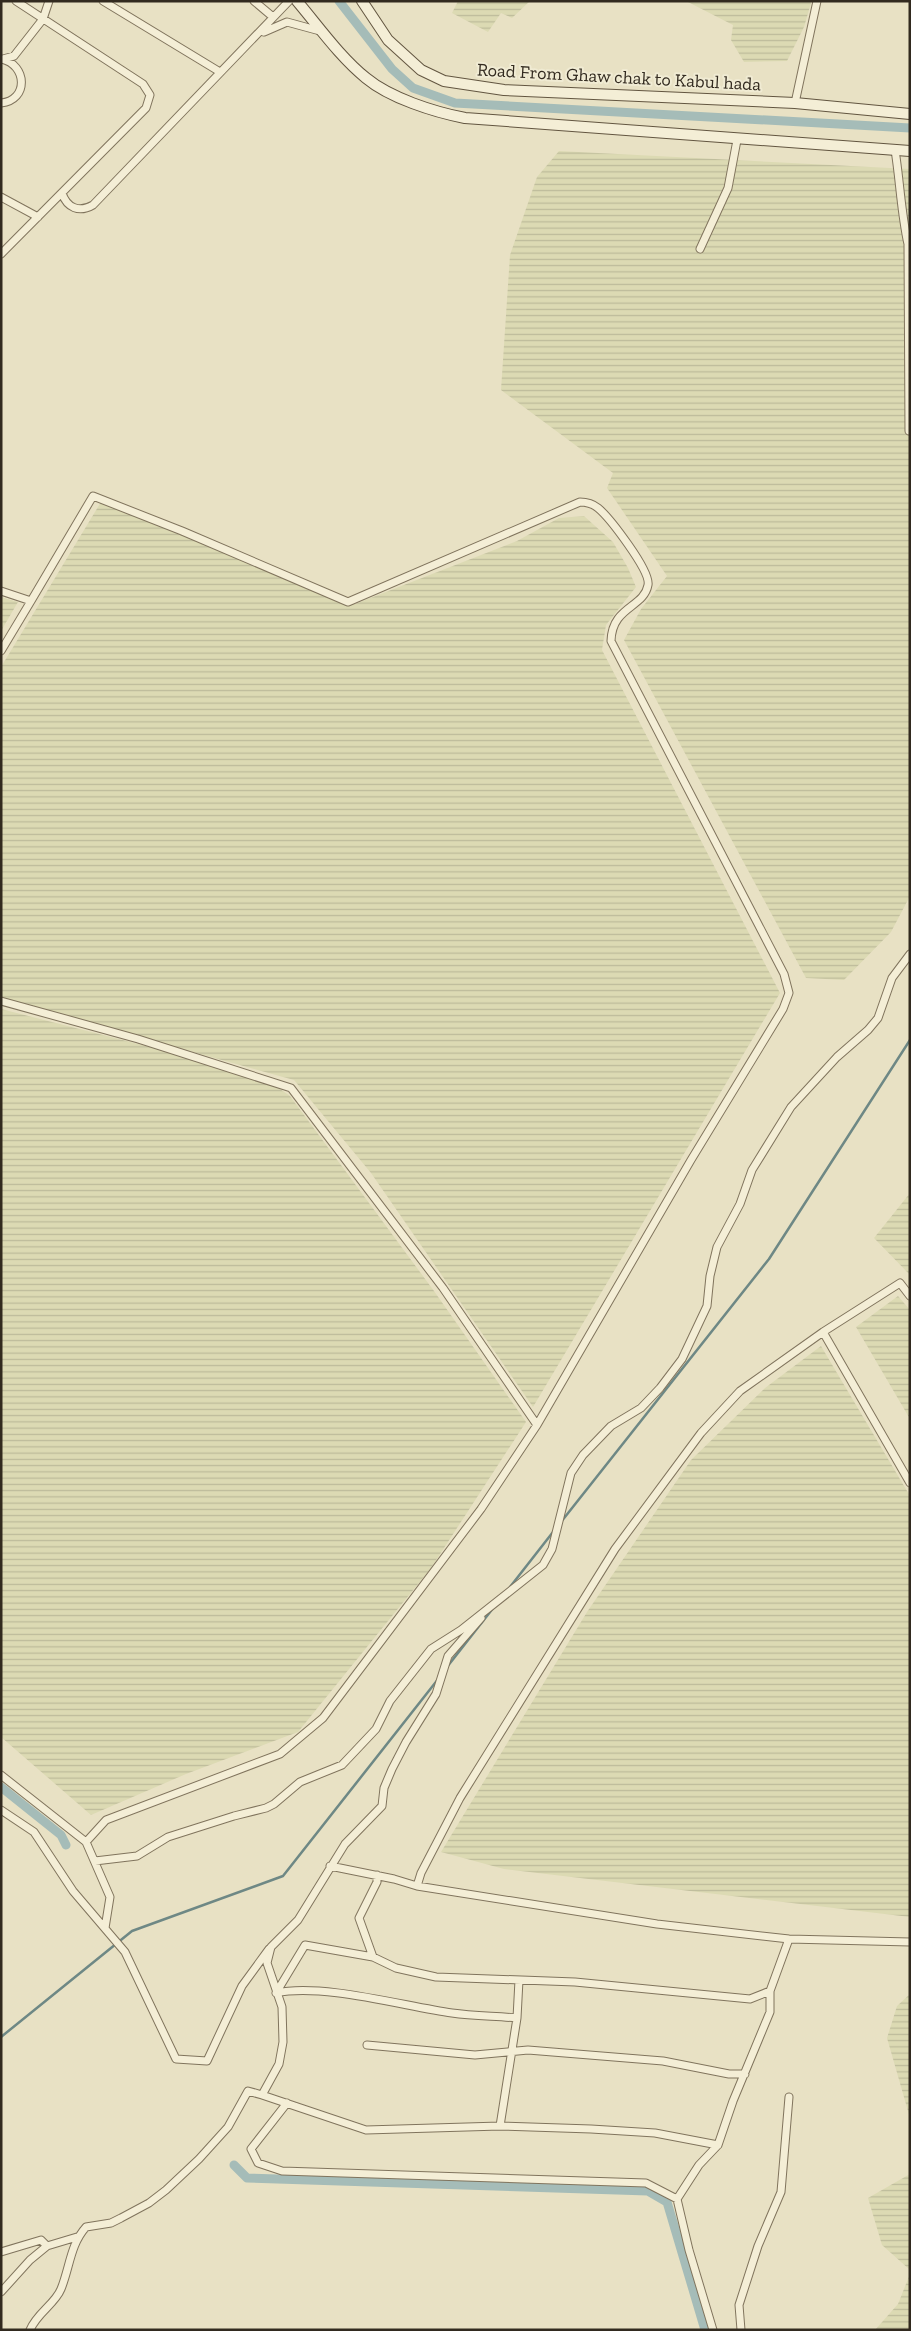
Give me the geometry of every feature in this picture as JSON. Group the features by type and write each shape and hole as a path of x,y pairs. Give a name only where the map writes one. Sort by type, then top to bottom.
{"street":[{"path":"1,254 146,108 150,95 143,84 16,1"},
{"path":"2,59 14,56 43,19 50,1"},
{"path":"103,1 220,72"},
{"path":"254,1 273,18"},
{"path":"62,193 66,203 74,209 86,209 93,205 289,1"},
{"path":"297,1 367,80 388,91 442,113 464,118 597,127 737,140 910,151"},
{"name":"Road From Ghaw chak to Kabul hada","path":"362,1 388,40 421,70 444,81 504,90 795,103 910,114"},
{"path":"795,103 817,1"},
{"path":"251,40 270,27 287,22 308,26 324,33"},
{"path":"1,103 12,100 22,85 14,56"},
{"path":"2,59 11,62 18,68"},
{"path":"700,249 728,188 737,140"},
{"path":"895,150 900,183 902,218 908,244 909,432"},
{"path":"1,197 38,217"},
{"path":"1,651 93,496 182,531 348,602 580,502 590,502 600,510 642,562 648,585 644,594 618,617 612,627 611,641 784,974 789,993 783,1009 691,1160 536,1425 481,1509 323,1718 280,1754 106,1820 86,1842"},
{"path":"1,591 31,601"},
{"path":"95,1861 137,1856 168,1837 266,1808 274,1804 300,1782 342,1766 376,1729 390,1701 431,1649 461,1630 543,1564 552,1549 571,1473 583,1455 611,1426 641,1408 660,1388 682,1359 707,1306 710,1276 717,1247 740,1204 752,1170 792,1107 837,1057 868,1030 878,1018 892,978 910,954"},
{"path":"1,1001 138,1040 291,1088 443,1288 536,1425"},
{"path":"417,1886 421,1873 460,1798 615,1549 701,1433 740,1391 823,1332 900,1283 910,1296"},
{"path":"823,1332 910,1483"},
{"path":"1,1810 34,1832 73,1891 125,1952 176,2059 206,2061 242,1986 271,1947 298,1920 345,1844 382,1806 384,1788 392,1769 406,1742 436,1694 448,1656 464,1639 485,1611"},
{"path":"1,1775 86,1842 110,1897 105,1928"},
{"path":"330,1866 417,1886 657,1924 789,1939 910,1942"},
{"path":"373,1957 359,1918 377,1882 377,1876"},
{"path":"714,2330 689,2250 677,2199 699,2166 718,2145 770,2012 770,1991 789,1939"},
{"path":"276,1993 305,1945 336,1952 373,1957 396,1968 436,1977 575,1982 750,1999 770,1991"},
{"path":"262,2095 279,2064 283,2042 282,2006 267,1963 271,1947"},
{"path":"500,2126 513,2052 517,2018 518,1980"},
{"path":"276,1993 288,1990 336,1994 454,2013 517,2018"},
{"path":"367,2045 475,2055 528,2050 663,2061 729,2074 745,2074"},
{"path":"30,2330 34,2320 61,2291 77,2237 86,2227 116,2220 149,2203 160,2195 200,2159 228,2128 248,2091 366,2130 500,2126 655,2133 718,2145"},
{"path":"740,2330 739,2305 758,2246 781,2192 788,2097"},
{"path":"287,2103 251,2149 258,2163 282,2171 646,2184 677,2199"},
{"path":"1,2292 30,2260 47,2246 77,2237"},
{"path":"1,2252 42,2240 47,2246"}],"shaded area":[{"path":"458,1 530,1 512,18 501,13 488,32 452,13"},
{"path":"686,1 810,1 811,3 804,27 787,61 744,62 731,40 733,25"},
{"path":"559,151 910,169 910,896 891,932 844,980 806,978 624,640 641,609 667,576 607,488 613,473 501,390 510,255 537,177"},
{"path":"101,502 340,601 355,604 517,541 559,518 584,516 613,542 628,568 636,587 606,625 602,650 780,993 533,1407 371,1173 294,1080 1,999 1,667"},
{"path":"1,597 18,602 1,631"},
{"path":"1,1009 260,1075 290,1096 434,1291 526,1422 431,1568 298,1732 186,1774 91,1815 1,1737"},
{"path":"910,1193 910,1275 874,1238"},
{"path":"898,1296 910,1310 910,1419 856,1327"},
{"path":"821,1346 910,1496 910,1917 504,1869 441,1852 587,1612 691,1460 765,1388"},
{"path":"910,1994 910,2118 887,2038 897,2006"},
{"path":"910,2174 910,2270 882,2245 868,2198"},
{"path":"910,2274 910,2330 875,2330 898,2304"}],"waterway":[{"path":"339,1 392,69 413,88 455,103 910,128"},
{"path":"561,1522 769,1259 910,1040"},
{"path":"510,1587 553,1532"},
{"path":"447,1667 494,1607"},
{"path":"1,2037 132,1931 283,1876 439,1678"},
{"path":"1,1787 61,1835 66,1845"},
{"path":"234,2165 247,2178 648,2191 667,2202 705,2330"}]}
